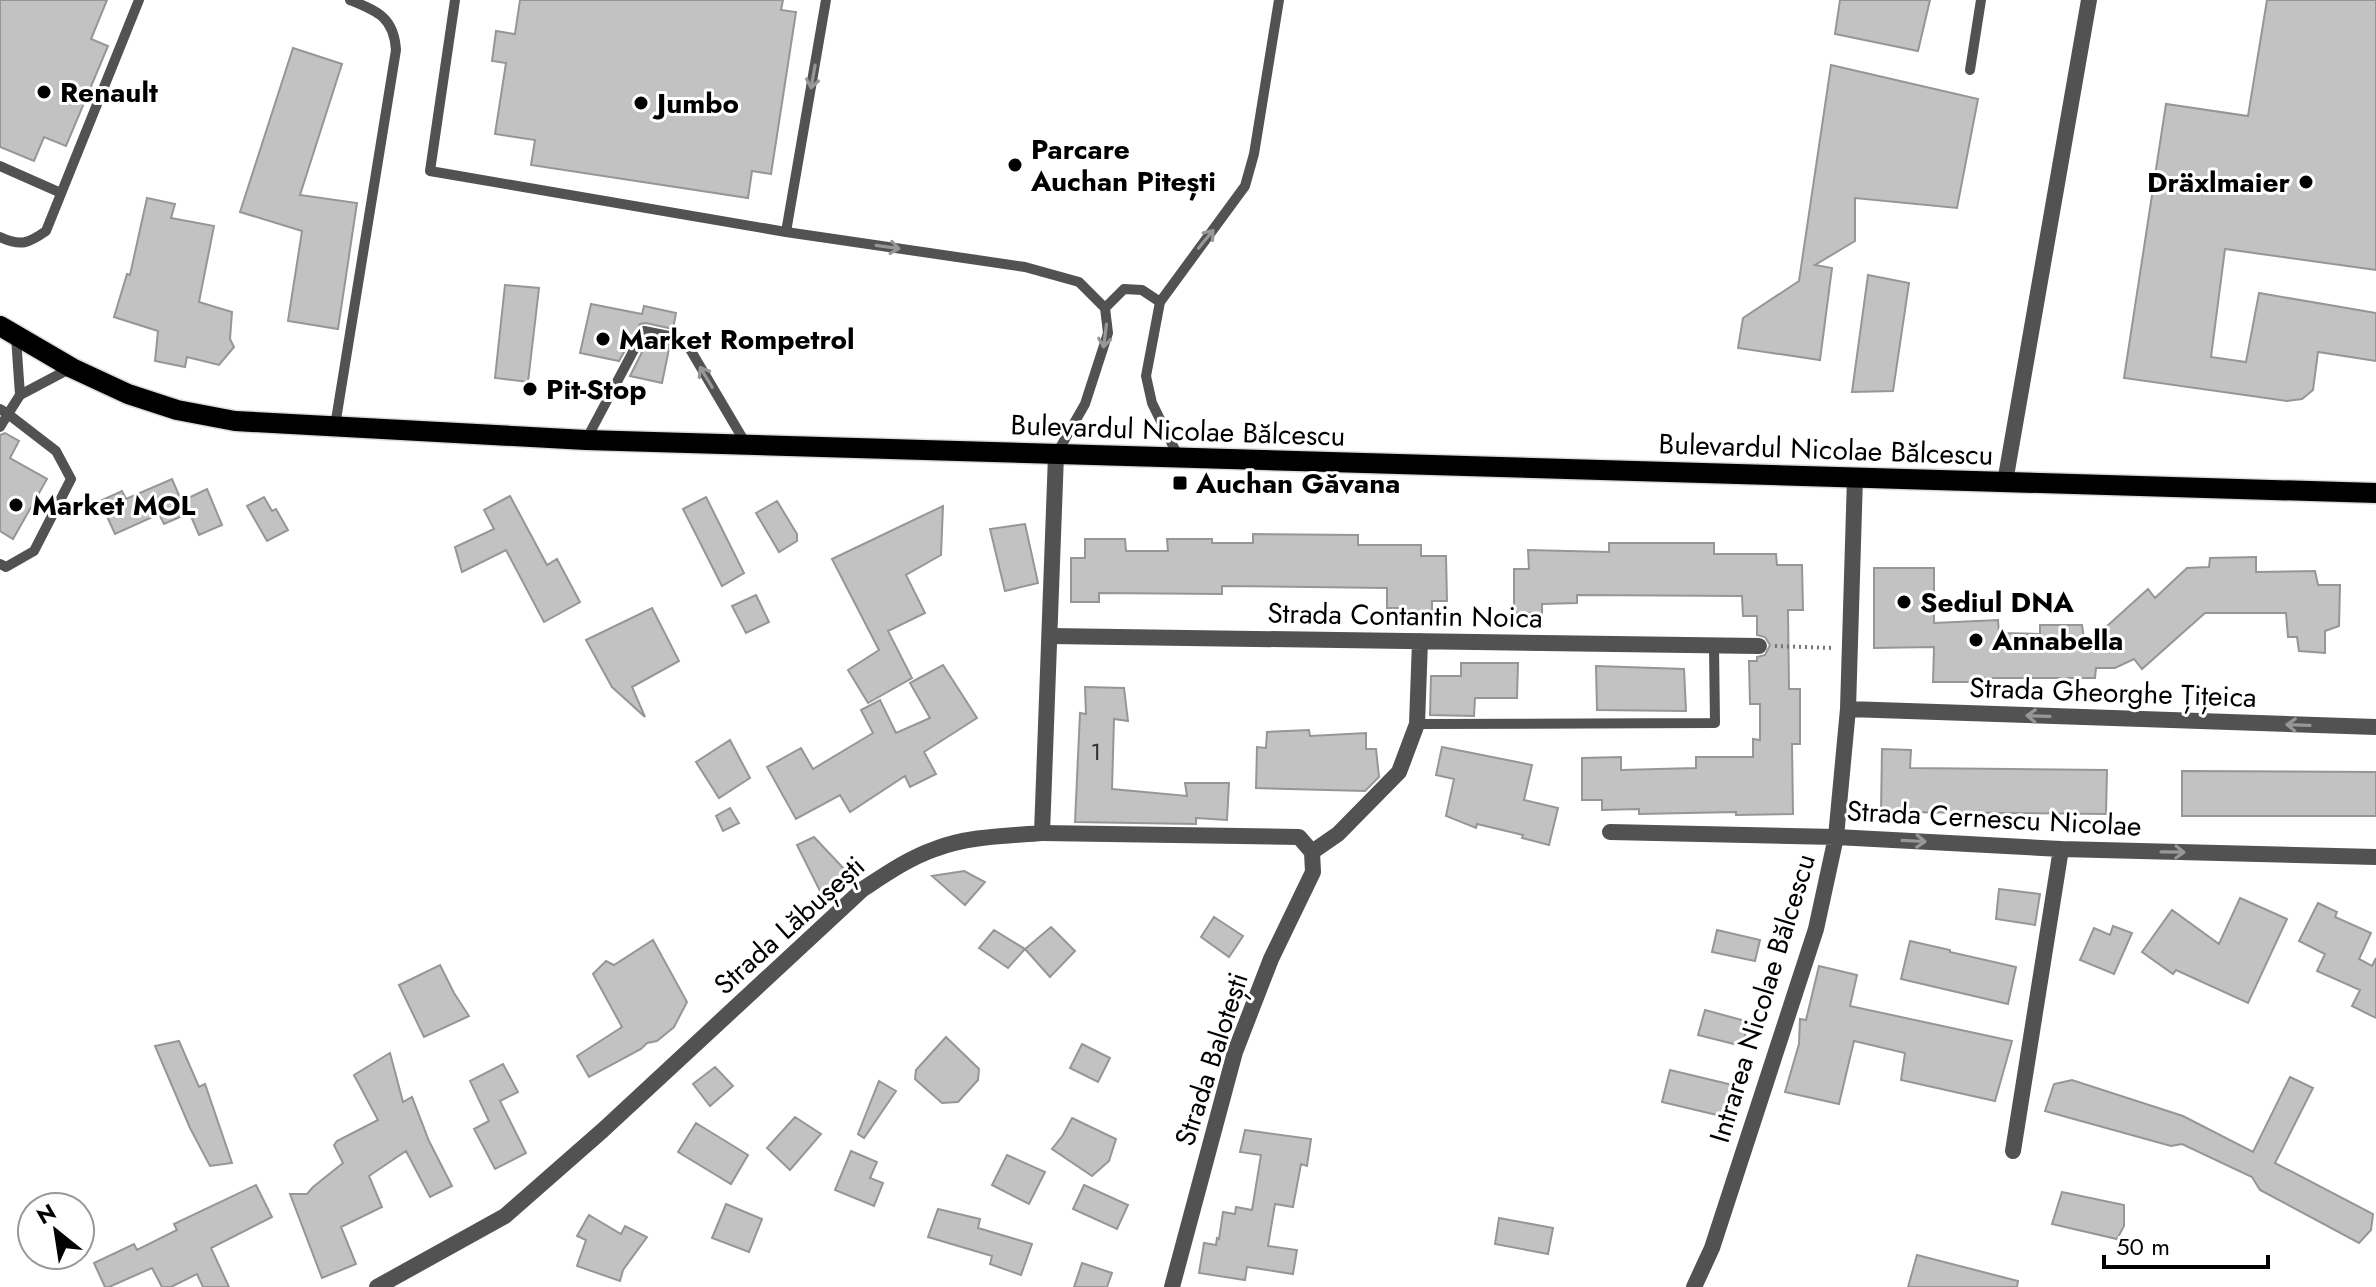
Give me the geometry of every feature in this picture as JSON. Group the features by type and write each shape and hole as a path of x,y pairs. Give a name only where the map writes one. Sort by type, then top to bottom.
{"main road":[{"name":"Bulevardul Nicolae Bălcescu","path":"8,331 72,368 128,394 177,410 235,421 586,440 2376,493"}],"street":[{"path":"2005,482 2089,0"},
{"path":"1056,455 1042,833 1299,837 1312,852 1338,834 1399,772 1417,724 1420,641"},
{"name":"Intrarea Nicolae Bălcescu","path":"1694,1287 1712,1248 1816,929 1836,837 1848,709 1855,477"},
{"name":"Strada Contantin Noica","path":"1050,636 1759,646"},
{"name":"Strada Gheorghe Țițeica","path":"1848,709 2376,727"},
{"name":"Strada Cernescu Nicolae","path":"1610,832 2376,857"},
{"name":"Strada Lăbușești","path":"377,1287 505,1216 603,1130 863,889 897,866 936,848 976,838 1042,833"},
{"path":"2013,1151 2061,849"},
{"name":"Strada Balotești","path":"1172,1287 1235,1052 1271,959 1313,872 1312,852"}],"lane":[{"path":"0,237 11,242 30,243 46,231 139,0"},
{"path":"335,426 396,50 392,29 382,15 350,0"},
{"path":"455,0 430,171 786,232 1035,269 1079,282 1105,308 1108,333 1085,404 1056,455"},
{"path":"786,232 826,0"},
{"path":"1179,458 1152,403 1146,376 1160,302 1245,186 1254,154 1279,0"},
{"path":"1970,70 1981,0"},
{"path":"0,166 61,193"},
{"path":"1105,308 1124,289 1142,290 1160,302"},
{"path":"8,331 20,395"},
{"path":"586,440 644,331 684,339 746,444"},
{"path":"0,427 4,411 20,395 72,368"},
{"path":"0,564 6,567 34,551 71,479 56,451 4,411"},
{"path":"1417,724 1715,723 1714,646"}],"path":[{"path":"1759,646 1848,648"}],"building":[{"name":"Renault","path":"0,0 107,0 91,39 108,46 66,146 44,137 34,161 0,147"},
{"name":"Jumbo","path":"520,0 783,0 781,10 796,12 771,174 752,171 748,198 531,165 535,140 495,134 506,63 492,61 496,31 515,34"},
{"path":"1840,0 1930,0 1918,51 1835,34"},
{"path":"2267,0 2376,0 2376,270 2225,249 2211,357 2246,362 2259,293 2376,313 2376,361 2318,352 2313,390 2302,399 2287,401 2124,378 2166,104 2248,116"},
{"path":"293,48 342,64 300,195 357,203 338,329 288,321 302,231 240,212"},
{"path":"1831,65 1978,99 1957,208 1855,198 1855,241 1815,265 1832,268 1820,360 1738,348 1743,318 1799,281"},
{"path":"147,198 175,204 171,218 214,226 199,302 232,312 230,339 234,347 219,365 187,357 185,367 155,361 158,331 114,317 127,274 130,275"},
{"path":"1868,275 1909,283 1893,391 1852,392"},
{"path":"505,285 539,288 528,382 495,378"},
{"name":"Market Rompetrol","path":"591,304 642,314 644,306 676,313 673,329 640,324 619,361 580,353"},
{"path":"648,340 670,344 662,383 630,376"},
{"name":"Market MOL","path":"5,433 19,441 10,458 47,479 13,539 0,531 0,435"},
{"path":"172,479 187,514 164,524 159,514 115,534 100,501 122,491 126,499"},
{"path":"207,489 222,525 199,535 184,500"},
{"path":"510,496 547,565 557,559 580,602 544,622 506,550 462,572 455,547 494,529 484,510"},
{"path":"264,497 272,511 276,509 288,530 267,541 247,506"},
{"path":"706,497 744,573 722,586 683,509"},
{"path":"777,501 797,534 797,541 779,552 756,513"},
{"path":"943,506 941,555 906,575 925,613 888,631 912,678 868,703 848,670 879,650 832,559"},
{"path":"1025,524 1038,583 1005,591 990,529"},
{"path":"1253,534 1358,535 1358,545 1421,545 1421,556 1446,556 1447,601 1432,601 1432,621 1401,621 1401,608 1387,608 1387,588 1222,586 1222,594 1099,593 1099,602 1071,602 1071,558 1085,558 1085,539 1125,539 1126,551 1168,551 1167,539 1253,543"},
{"path":"1609,543 1714,543 1714,554 1776,554 1777,565 1802,565 1803,610 1788,610 1789,689 1800,689 1800,744 1792,744 1793,814 1639,814 1639,809 1602,810 1602,800 1582,800 1582,758 1621,757 1621,770 1696,768 1696,757 1753,757 1753,739 1760,740 1760,704 1750,704 1749,661 1757,661 1757,657 1765,655 1770,645 1765,637 1757,635 1757,616 1743,616 1742,596 1577,595 1577,603 1542,604 1542,613 1514,613 1514,569 1529,569 1528,550 1609,552"},
{"path":"2256,557 2256,572 2315,571 2318,585 2340,585 2339,626 2325,631 2325,653 2299,651 2297,637 2288,637 2286,613 2205,613 2142,669 2134,659 2115,668 2096,668 2095,678 1975,678 1972,682 1933,682 1934,647 1874,648 1874,568 1934,568 1934,623 1998,620 1999,633 2040,634 2040,625 2082,625 2085,646 2148,589 2155,598 2187,568 2209,567 2210,558"},
{"path":"756,595 769,622 746,633 732,606"},
{"path":"652,608 679,661 632,687 645,717 612,687 586,640"},
{"path":"1461,663 1518,663 1517,698 1475,698 1474,716 1430,715 1431,676 1461,676"},
{"path":"943,665 977,718 924,752 936,774 910,787 905,776 850,812 840,795 796,819 767,767 801,748 813,769 873,733 861,710 880,700 896,733 930,718 910,683"},
{"path":"1596,666 1684,669 1686,711 1597,710"},
{"path":"1085,687 1124,688 1128,721 1114,719 1112,789 1187,796 1185,783 1229,783 1227,820 1196,818 1196,824 1075,822 1080,713 1086,714"},
{"path":"1309,730 1310,736 1366,733 1366,749 1376,749 1379,777 1365,791 1256,788 1257,747 1266,748 1267,732"},
{"path":"730,740 750,778 719,798 696,762"},
{"path":"1442,747 1532,765 1524,800 1558,808 1549,845 1477,824 1476,828 1446,816 1454,779 1436,775"},
{"path":"1882,749 1911,750 1910,768 2107,770 2106,814 1881,812"},
{"path":"2182,771 2376,772 2376,816 2182,816"},
{"path":"730,808 739,823 723,831 716,816"},
{"path":"814,837 846,871 821,893 797,845"},
{"path":"964,871 985,882 965,905 932,876"},
{"path":"1999,889 2040,894 2035,925 1996,919"},
{"path":"2240,898 2287,919 2248,1003 2176,970 2173,974 2142,952 2172,910 2219,944"},
{"path":"2318,903 2337,912 2335,917 2371,933 2359,959 2372,966 2376,958 2376,1018 2352,1006 2360,990 2317,971 2325,954 2299,941"},
{"path":"1214,917 1243,936 1229,957 1201,937"},
{"path":"2113,926 2132,933 2114,974 2080,960 2094,928 2110,935"},
{"path":"1051,927 1075,951 1050,977 1025,949"},
{"path":"994,930 1025,949 1008,968 979,948"},
{"path":"1717,930 1760,940 1755,961 1712,952"},
{"path":"653,940 687,1002 674,1027 657,1041 647,1043 589,1077 577,1056 622,1027 593,974 606,961 614,965"},
{"path":"1910,941 2016,967 2008,1004 1901,979"},
{"path":"440,965 469,1016 424,1037 399,985"},
{"path":"1819,966 1857,975 1850,1006 2012,1041 1995,1101 1901,1080 1905,1053 1854,1041 1839,1104 1785,1092 1799,1044 1800,1019 1806,1020"},
{"path":"1705,1010 1749,1022 1742,1046 1698,1035"},
{"path":"946,1037 979,1069 978,1080 958,1102 942,1103 915,1079 916,1070"},
{"path":"179,1041 199,1087 205,1084 232,1163 210,1166 190,1128 155,1046"},
{"path":"1082,1044 1110,1058 1098,1082 1070,1068"},
{"path":"390,1053 403,1102 412,1097 429,1141 452,1186 430,1197 406,1151 369,1176 382,1207 341,1227 356,1264 322,1278 290,1194 307,1194 343,1163 334,1145 337,1141 378,1120 354,1075"},
{"path":"503,1064 518,1092 500,1101 526,1153 495,1169 474,1129 489,1121 470,1081"},
{"path":"715,1067 733,1086 710,1106 693,1084"},
{"path":"1670,1070 1741,1087 1734,1119 1662,1102"},
{"path":"2290,1077 2313,1088 2275,1163 2373,1214 2371,1230 2359,1243 2260,1190 2252,1177 2182,1144 2171,1146 2045,1111 2054,1084 2072,1080 2183,1116 2253,1152"},
{"path":"879,1081 896,1091 864,1138 858,1134"},
{"path":"795,1117 821,1134 790,1170 767,1148"},
{"path":"1072,1118 1116,1139 1109,1161 1092,1176 1052,1149"},
{"path":"696,1123 748,1155 731,1184 678,1152"},
{"path":"1245,1130 1311,1139 1307,1166 1301,1164 1293,1207 1275,1204 1268,1246 1297,1250 1293,1274 1247,1267 1245,1280 1199,1273 1204,1243 1216,1245 1223,1212 1235,1214 1236,1207 1252,1210 1261,1155 1240,1152"},
{"path":"851,1151 877,1162 870,1178 883,1183 874,1206 835,1190"},
{"path":"1007,1155 1045,1172 1029,1204 992,1185"},
{"path":"256,1185 272,1217 211,1248 229,1287 203,1287 197,1274 171,1287 162,1287 152,1268 105,1287 96,1262 134,1244 137,1250 177,1230 174,1224"},
{"path":"1084,1185 1128,1205 1117,1229 1073,1209"},
{"path":"2062,1192 2124,1205 2124,1226 2117,1239 2052,1224"},
{"path":"726,1204 762,1219 749,1252 712,1238"},
{"path":"938,1209 980,1219 978,1228 1032,1244 1021,1275 990,1264 992,1256 928,1237"},
{"path":"589,1215 621,1234 625,1226 647,1237 623,1270 620,1281 577,1266 586,1240 577,1236"},
{"path":"1499,1218 1553,1228 1548,1254 1495,1244"},
{"path":"1917,1255 2018,1281 2017,1287 1908,1287"},
{"path":"1082,1263 1112,1273 1107,1287 1074,1287"}],"place":[{"name":"Renault","path":"44,92"},
{"name":"Jumbo","path":"641,103"},
{"name":"Parcare Auchan Pitești","path":"1015,165"},
{"name":"Dräxlmaier","path":"2306,182"},
{"name":"Market Rompetrol","path":"603,339"},
{"name":"Pit-Stop","path":"530,389"},
{"name":"Auchan Găvana","path":"1180,483"},
{"name":"Market MOL","path":"16,505"},
{"name":"Sediul DNA","path":"1904,602"},
{"name":"Annabella","path":"1976,640"}]}
